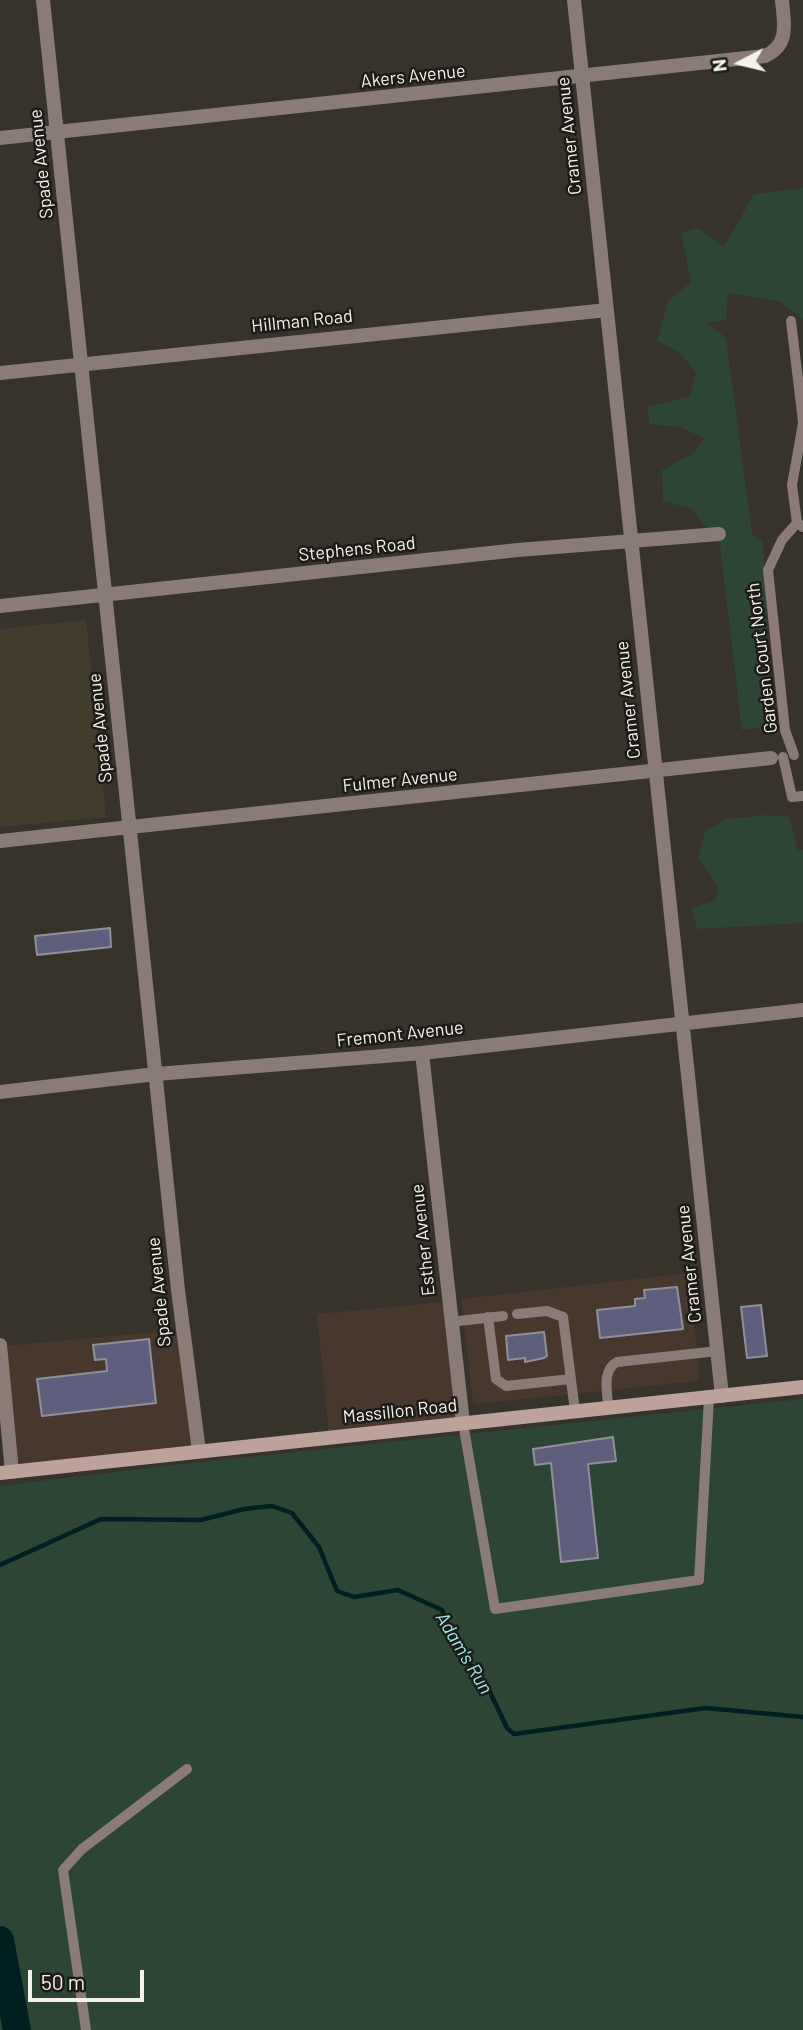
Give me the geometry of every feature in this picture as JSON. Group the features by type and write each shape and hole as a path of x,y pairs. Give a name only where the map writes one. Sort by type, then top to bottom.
{"street":[{"name":"Spade Avenue","path":"43,0 188,1386 199,1451"},
{"name":"Cramer Avenue","path":"574,0 681,1024 718,1351 715,1397"},
{"name":"Akers Avenue","path":"0,138 765,56 774,52 783,40 782,0"},
{"name":"Hillman Road","path":"0,373 607,310"},
{"name":"Stephens Road","path":"0,606 518,550 719,534"},
{"name":"Fulmer Avenue","path":"0,841 788,756"},
{"name":"Fremont Avenue","path":"0,1092 156,1074 422,1053 803,1010"},
{"name":"Esther Avenue","path":"422,1053 463,1423"},
{"path":"0,1345 6,1472"},
{"name":"Massillon Road","path":"6,1472 803,1387"}],"lane":[{"path":"791,321 803,423 792,485 800,525"},
{"name":"Garden Court North","path":"800,525 782,540 768,570 792,797 803,796"},
{"path":"517,1314 547,1311 563,1317 575,1412"},
{"path":"450,1322 503,1316"},
{"path":"488,1317 496,1380 506,1386 571,1379"},
{"path":"608,1408 607,1374 611,1365 617,1362 718,1351"},
{"path":"463,1423 495,1609 699,1580 715,1397"},
{"path":"86,2030 62,1870 82,1849 187,1769"}],"shaded area":[{"path":"86,620 106,817 0,827 0,629"},
{"path":"689,1273 700,1376 697,1381 477,1404 473,1402 461,1299"},
{"path":"445,1302 459,1421 329,1435 317,1314"},
{"path":"177,1330 194,1448 14,1469 4,1346"}],"green space":[{"path":"803,188 803,320 781,302 728,293 726,320 707,323 726,338 752,534 763,542 769,675 767,726 742,730 720,545 692,509 663,501 662,470 692,454 705,438 679,427 649,424 648,407 690,396 696,373 680,353 657,341 668,301 691,282 681,233 698,228 724,247 754,194"},
{"path":"767,815 789,817 798,850 803,850 803,923 697,929 691,908 715,901 718,886 698,858 705,831 726,819"},
{"path":"803,1399 803,2030 0,2030 0,1486 181,1464"}],"building":[{"path":"110,928 111,947 37,955 35,936"},
{"path":"677,1287 683,1329 600,1338 597,1310 635,1306 635,1299 645,1298 644,1290"},
{"path":"761,1305 767,1356 747,1358 741,1307"},
{"path":"544,1332 547,1356 525,1362 525,1358 508,1360 506,1336"},
{"path":"149,1339 156,1403 42,1416 37,1379 107,1371 106,1359 95,1360 93,1345"},
{"path":"613,1437 616,1461 588,1464 598,1558 561,1562 551,1463 535,1465 533,1449"}],"waterway":[{"name":"Adam's Run","path":"0,1565 101,1519 201,1520 244,1509 272,1506 292,1513 319,1547 337,1591 354,1597 398,1590 442,1610 457,1648 490,1692 507,1728 514,1734 706,1708 803,1717"},
{"path":"0,1940 17,2030"}]}
